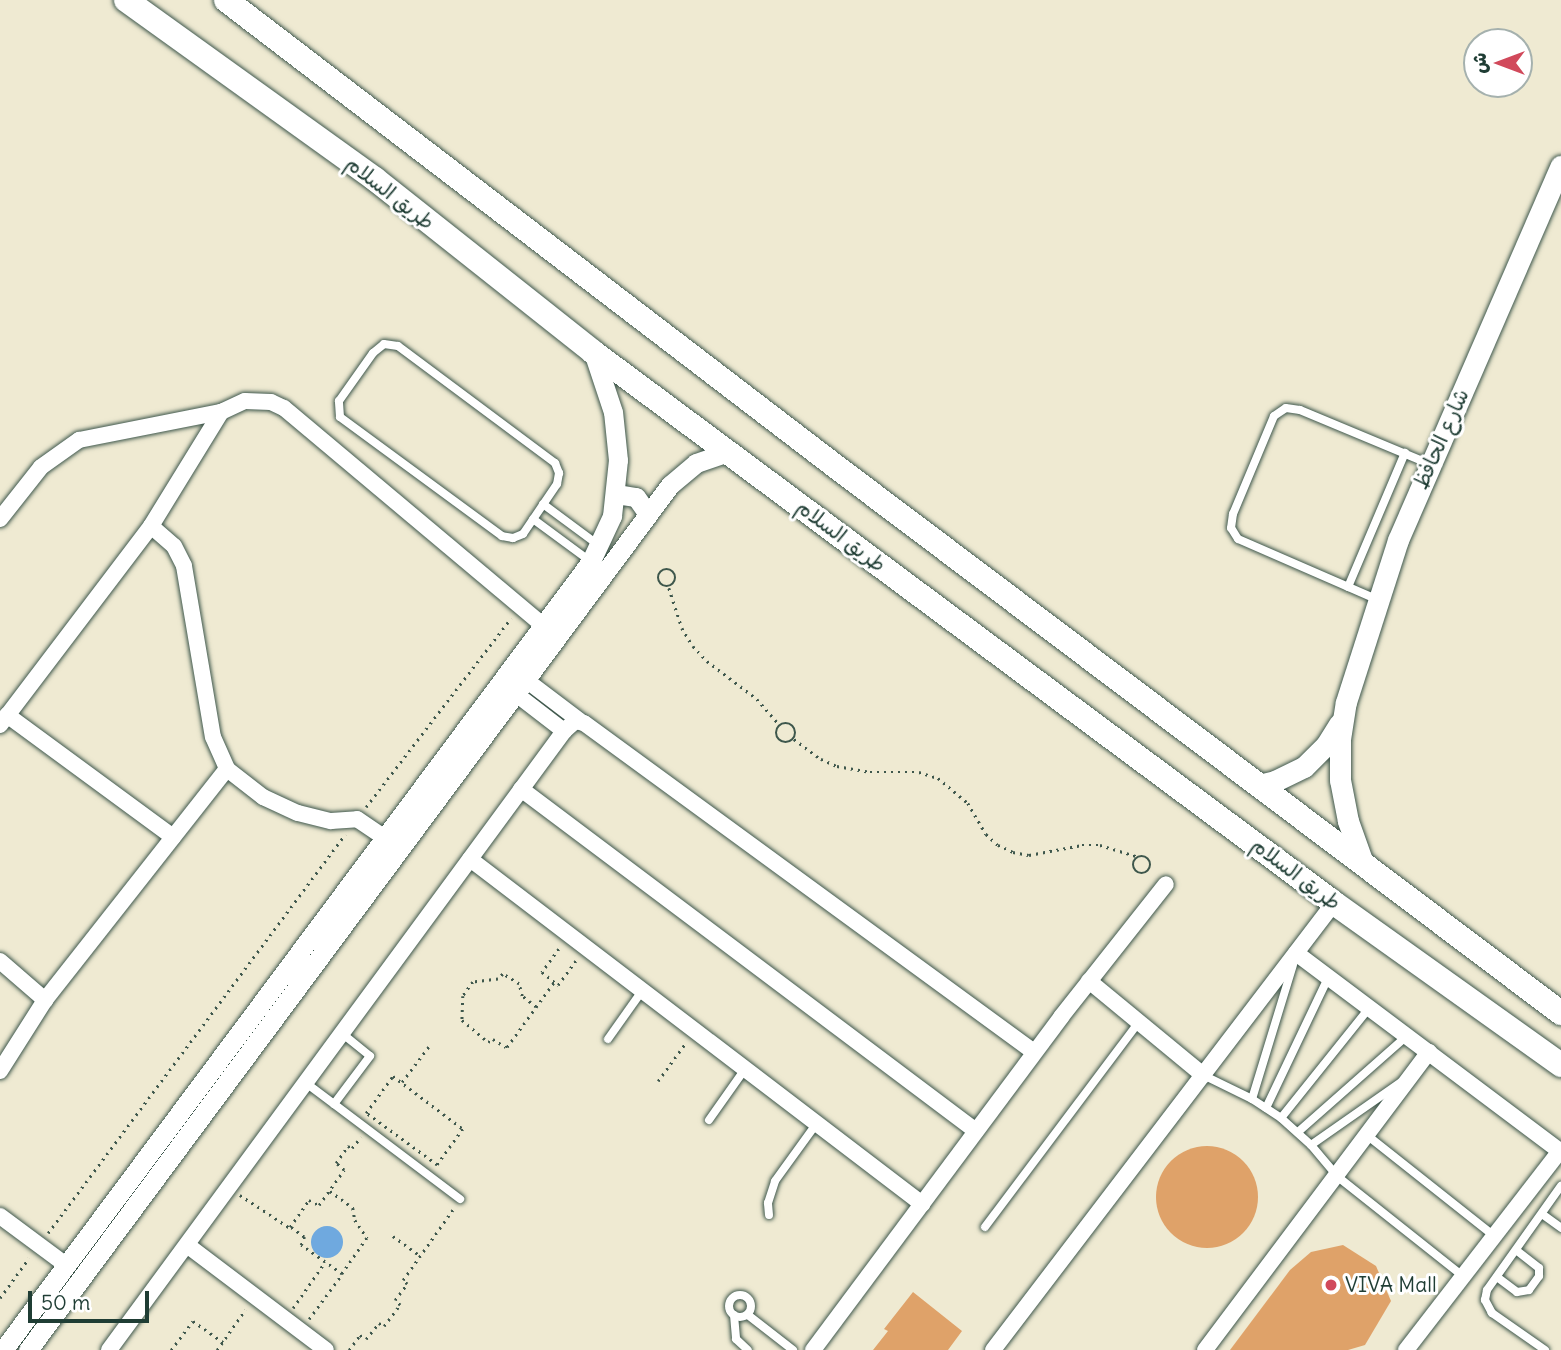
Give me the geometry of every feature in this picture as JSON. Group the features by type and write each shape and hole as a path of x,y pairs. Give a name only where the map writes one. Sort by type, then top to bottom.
{"main road":[{"name":"طريق السلام","path":"126,0 375,179 593,352 1335,903 1561,1065"},
{"path":"226,0 843,472 1561,1013"},
{"name":"شارع الحافظ","path":"1363,863 1343,800 1339,759 1342,719 1377,599 1430,464 1561,166"},
{"name":"شارع الحافظ","path":"1259,785 1275,782 1304,767 1326,745 1342,719"}],"street":[{"path":"27,1350 521,687 595,553 616,495 618,436 608,393 593,352"},
{"path":"0,519 41,467 79,440 221,412 245,401 258,400 284,408 551,631"},
{"path":"173,836 3,720 151,526 221,412"},
{"path":"3,1350 385,838 551,631 682,473 712,456 728,452"},
{"path":"616,495 636,497 648,514"},
{"path":"151,526 174,546 184,566 214,737 227,769 263,797 298,813 331,821 357,819 385,838"},
{"path":"521,687 580,722 1034,1052"},
{"path":"521,687 564,731"},
{"path":"109,1350 564,731 571,723 580,722"},
{"path":"0,1071 45,1000 227,769"},
{"path":"521,789 975,1131"},
{"path":"470,859 922,1204"},
{"path":"813,1350 1034,1052 1166,884"},
{"path":"993,1350 1335,903"},
{"path":"1296,953 1561,1151 1406,1350"},
{"path":"0,961 45,1000"},
{"path":"1089,981 1203,1075"},
{"path":"1205,1350 1338,1177 1429,1052"},
{"path":"0,1216 66,1265"},
{"path":"187,1244 326,1350"}],"lane":[{"path":"384,344 398,346 551,459 559,478 543,504 518,537 502,536 343,421 337,412 339,401 378,348 384,344"},
{"path":"1377,599 1245,543 1234,534 1233,514 1271,423 1279,411 1293,408 1430,464"},
{"path":"1348,587 1405,453"},
{"path":"543,504 595,553"},
{"path":"533,519 595,553"},
{"path":"1252,1099 1296,953"},
{"path":"1266,1108 1328,978"},
{"path":"608,1040 642,990"},
{"path":"1281,1118 1369,1008"},
{"path":"985,1227 1138,1023"},
{"path":"334,1104 371,1055 342,1033"},
{"path":"1298,1132 1407,1036"},
{"path":"709,1120 745,1069"},
{"path":"1311,1144 1413,1073"},
{"path":"1203,1075 1252,1099 1281,1118 1311,1144 1338,1177 1463,1276"},
{"path":"306,1083 460,1199"},
{"path":"769,1215 770,1191 775,1181 817,1123"},
{"path":"1368,1136 1494,1236"},
{"path":"1545,1350 1488,1309 1485,1295 1561,1186"},
{"path":"1542,1214 1561,1228"},
{"path":"1497,1277 1517,1292 1529,1290 1539,1276 1539,1268 1516,1250"},
{"path":"748,1315 751,1303 742,1295 734,1297 729,1304 734,1315 736,1339 748,1350"},
{"path":"734,1315 741,1318 748,1315"},
{"path":"748,1315 793,1350"}],"path":[{"path":"669,587 675,584 675,572 663,569 658,581 669,587 682,628 693,646 707,662 757,699 780,725 792,725 795,730 794,739"},
{"path":"0,1298 357,819 521,606"},
{"path":"780,725 776,730 781,742 787,743 794,739"},
{"path":"794,739 814,755 837,766 870,772 919,772 938,778 968,803 986,834 998,845 1013,852 1029,855 1082,845 1100,845 1136,856 1146,856 1150,860 1150,871 1145,874 1133,870 1136,856"},
{"path":"569,934 542,972 554,982 559,984 585,947"},
{"path":"536,1007 522,996 518,983 503,974 498,979 473,982 463,996 461,1020 488,1042 494,1038 506,1047 536,1007 554,982"},
{"path":"658,1081 695,1030"},
{"path":"402,1082 430,1045"},
{"path":"393,1076 402,1082 463,1129 436,1165 366,1112 393,1076"},
{"path":"290,1228 309,1200 318,1206 330,1191 344,1170 336,1163 374,1119"},
{"path":"229,1187 304,1237 301,1244 342,1274"},
{"path":"301,1331 368,1238 355,1220 353,1208 330,1191"},
{"path":"349,1350 360,1335 366,1339 379,1323 384,1326 400,1305 395,1300 407,1284 403,1280 460,1199"},
{"path":"393,1237 420,1256"},
{"path":"285,1319 325,1262"},
{"path":"217,1350 255,1296"},
{"path":"171,1350 193,1321 223,1342"}],"water":[{"path":"327,1226 338,1231 343,1242 338,1253 327,1258 316,1253 311,1242 316,1231"}],"building":[{"path":"1207,1146 1226,1150 1243,1161 1254,1178 1258,1197 1254,1216 1243,1233 1226,1244 1207,1248 1188,1244 1171,1233 1160,1216 1156,1197 1160,1178 1171,1161 1188,1150"},
{"name":"VIVA Mall","path":"1343,1245 1376,1266 1391,1301 1365,1345 1348,1350 1230,1350 1290,1270 1311,1252"},
{"path":"913,1292 962,1331 948,1350 873,1350 888,1331 884,1329"}],"place":[{"name":"VIVA Mall","path":"1331,1285"}]}
